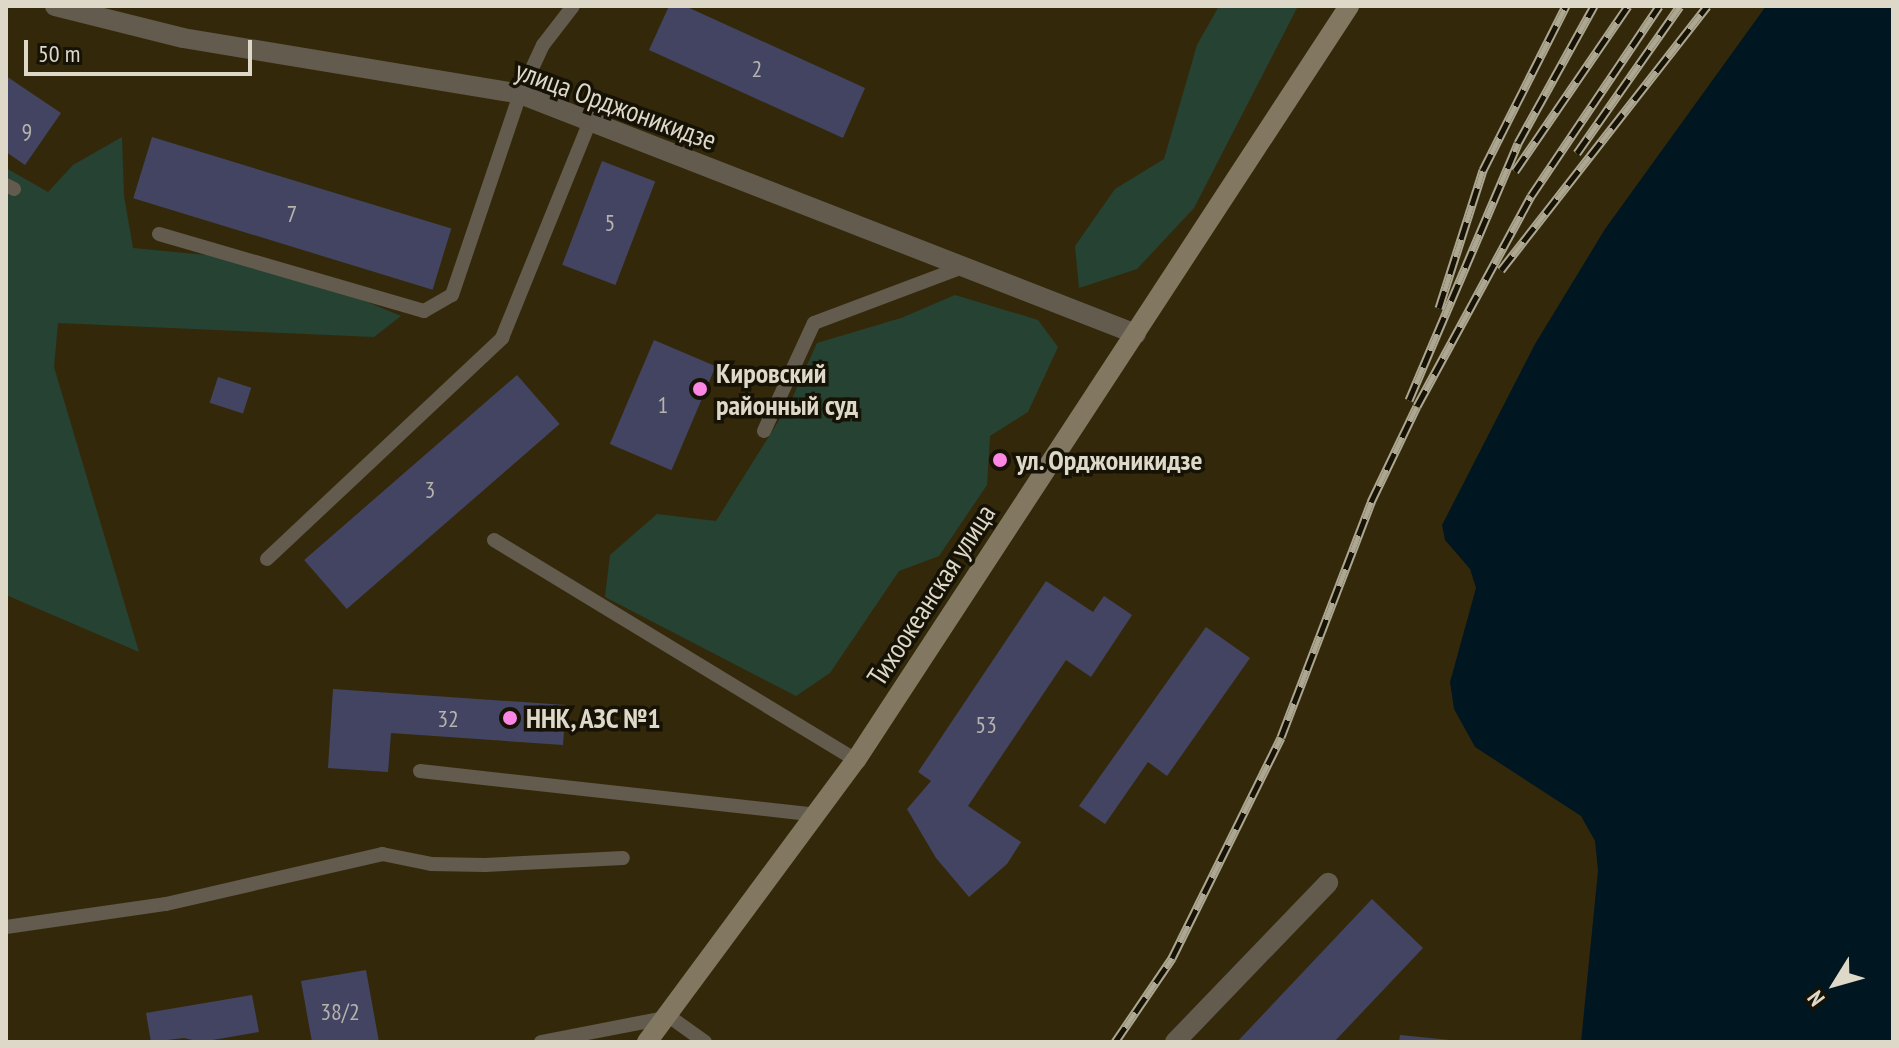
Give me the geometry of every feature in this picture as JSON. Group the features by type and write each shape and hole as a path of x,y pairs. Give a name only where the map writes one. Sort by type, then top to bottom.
{"main road":[{"name":"Тихоокеанская улица","path":"647,1042 670,1017 856,760 1349,6"}],"street":[{"name":"улица Орджоникидзе","path":"55,6 183,38 520,94 1136,334"},
{"path":"1175,1042 1328,883"}],"lane":[{"path":"159,234 424,311 452,295 520,94 543,45 573,6"},
{"path":"267,559 502,338 590,121"},
{"path":"764,431 814,323 963,267"},
{"path":"494,540 856,760"},
{"path":"420,771 816,815"},
{"path":"6,927 166,904 382,854 458,864 623,858"},
{"path":"541,1042 670,1017 705,1042"}],"green space":[{"path":"1219,6 1298,6 1194,208 1137,269 1079,288 1075,246 1115,189 1164,159 1197,45"},
{"path":"122,137 124,196 133,248 269,261 401,316 374,337 58,323 54,367 139,652 6,595 6,168 48,192 73,165"},
{"path":"955,295 1038,320 1058,347 1028,412 990,436 987,485 939,556 899,571 830,673 796,696 605,597 610,555 657,514 716,521 791,401 817,343 901,318"}],"water":[{"path":"1766,6 1893,6 1893,1042 1581,1042 1598,871 1595,841 1581,816 1475,747 1454,709 1450,682 1476,588 1470,569 1445,540 1442,525 1535,344 1605,229"}],"building":[{"path":"669,6 685,6 865,88 843,138 649,50"},
{"path":"6,76 61,113 25,165 6,152"},
{"path":"152,137 451,229 433,290 133,198"},
{"path":"602,161 655,181 615,285 562,265"},
{"path":"654,340 716,366 672,470 610,444"},
{"path":"517,375 560,424 347,609 304,560"},
{"path":"218,377 251,388 243,413 210,403"},
{"path":"1046,581 1093,612 1104,596 1132,615 1091,677 1066,660 968,806 1021,842 1007,864 969,897 936,858 907,809 931,781 918,772"},
{"path":"1206,627 1250,658 1167,776 1148,762 1105,824 1079,806"},
{"path":"333,689 566,705 563,745 391,733 388,772 328,768"},
{"path":"1372,899 1423,948 1334,1042 1237,1042"},
{"path":"366,970 379,1042 312,1042 301,981"},
{"path":"252,995 259,1032 201,1042 184,1038 151,1042 146,1013"},
{"path":"1400,1035 1450,1040 1450,1042 1399,1042"}],"railway":[{"path":"1439,308 1483,170 1566,6"},
{"path":"1409,400 1518,143 1594,6"},
{"path":"1515,171 1628,6"},
{"path":"1115,1042 1172,958 1281,737 1371,502 1417,406 1531,196 1659,6"},
{"path":"1577,153 1680,6"},
{"path":"1501,270 1707,6"}],"place":[{"name":"Кировский районный суд","path":"700,389"},
{"name":"ул. Орджоникидзе","path":"1000,460"},
{"name":"ННК, АЗС №1","path":"510,718"}]}
